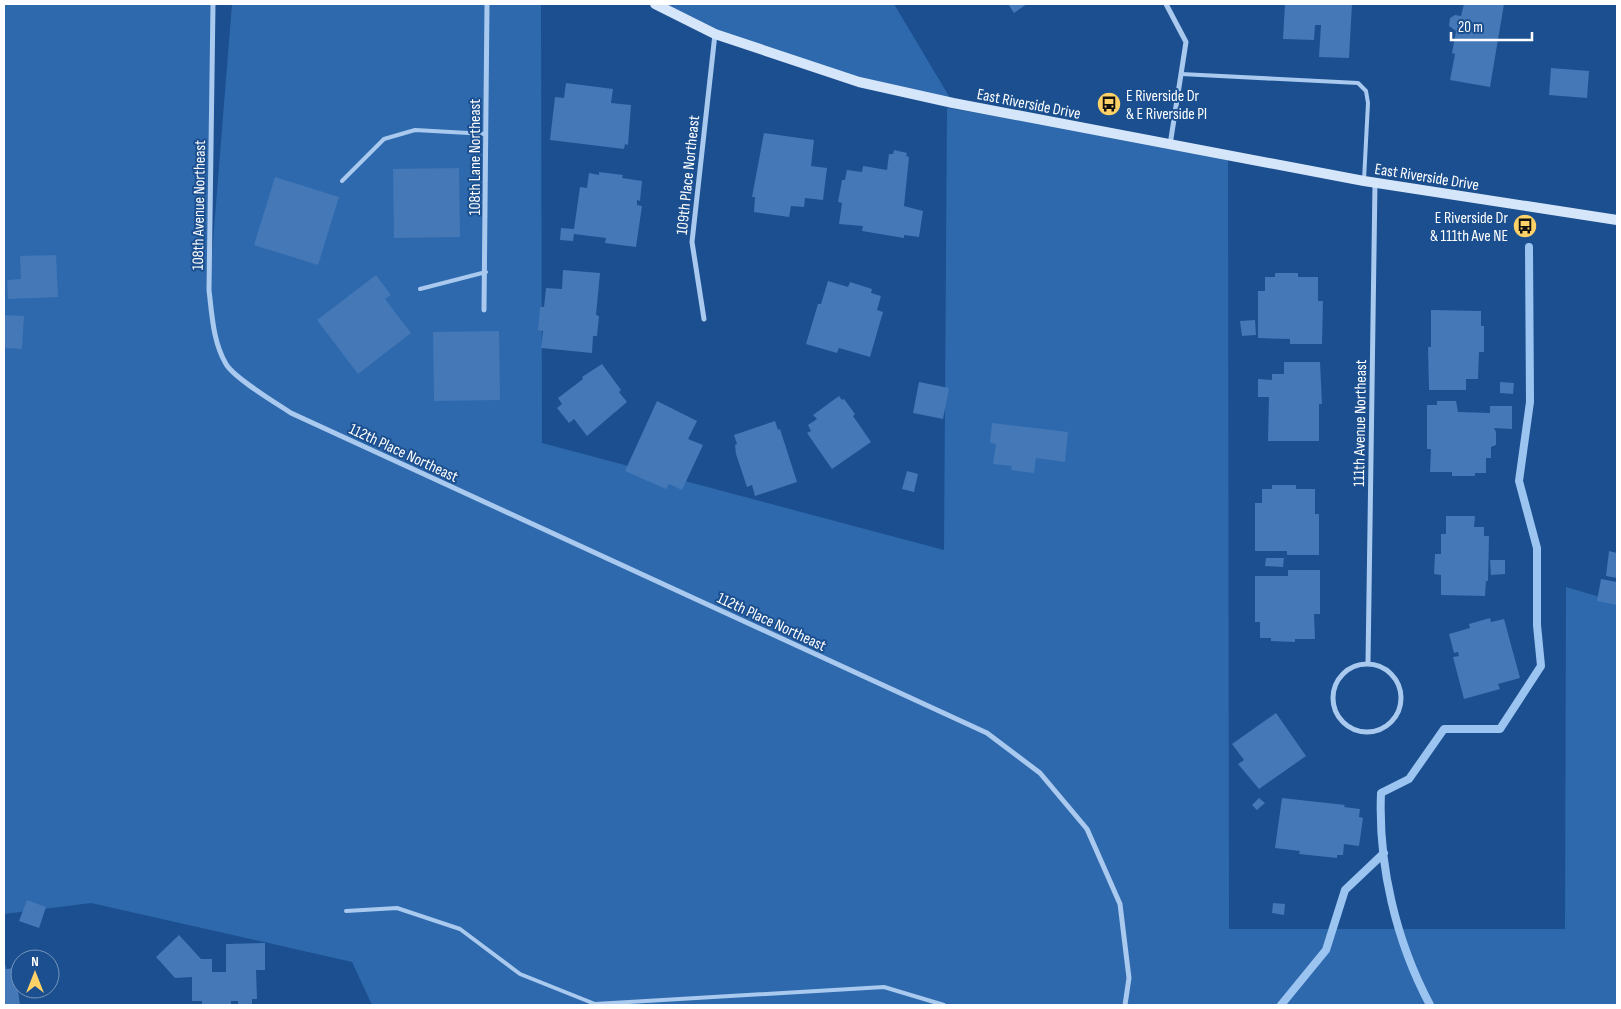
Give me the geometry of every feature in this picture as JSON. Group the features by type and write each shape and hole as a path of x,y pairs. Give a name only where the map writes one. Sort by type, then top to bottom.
{"main road":[{"name":"East Riverside Drive","path":"656,4 715,34 859,82 953,103 1170,146 1369,182 1617,220"}],"street":[{"name":"108th Avenue Northeast","path":"212,4 209,290 213,330 227,366 256,390"},
{"name":"108th Lane Northeast","path":"484,310 486,272 487,4"},
{"path":"1166,4 1186,42 1170,146"},
{"name":"109th Place Northeast","path":"704,319 692,242 715,34"},
{"name":"111th Avenue Northeast","path":"1368,663 1369,182"},
{"name":"112th Place Northeast","path":"256,390 290,413 987,733 1040,773 1087,828 1120,904 1129,978 1125,1005"},
{"path":"1368,663 1390,671 1397,681 1401,692 1401,704 1397,715 1389,724 1378,730 1367,732 1355,730 1344,724 1333,703 1333,691 1345,671 1356,665 1368,663"}],"lane":[{"path":"1181,74 1358,83 1366,91 1368,103 1369,182"},
{"path":"342,181 384,139 415,130 486,134"},
{"path":"420,289 486,272"},
{"path":"346,911 396,908 460,929 520,974 595,1004 884,987 944,1005"}],"shaded area":[{"path":"4,4 213,4 210,279 232,4 541,4 542,443 944,550 947,108 1228,154 1229,929 1565,929 1566,587 1617,602 1617,1005 372,1005 352,962 91,903 4,914"},
{"path":"655,4 894,4 953,103 859,82 715,34"}],"building":[{"path":"1008,4 1027,4 1014,13"},
{"path":"1285,4 1352,4 1349,58 1319,57 1321,25 1315,25 1314,40 1283,39"},
{"path":"1464,4 1504,4 1490,87 1450,80 1455,54 1452,53 1456,31 1449,26 1450,18 1455,15 1461,16"},
{"path":"1551,68 1589,71 1587,98 1549,95"},
{"path":"566,83 613,89 611,103 631,105 628,145 625,144 624,149 550,140 555,97 564,98"},
{"path":"764,133 814,140 811,166 827,168 823,200 805,198 804,207 791,206 789,217 754,212 755,197 752,197"},
{"path":"894,150 907,153 906,156 909,157 904,206 923,211 919,237 904,235 904,238 862,231 863,226 839,224 842,203 838,202 842,180 845,180 847,170 862,172 863,166 887,170 889,154 893,154"},
{"path":"459,168 460,237 394,238 393,169"},
{"path":"599,172 623,175 622,178 642,181 640,201 637,200 637,205 642,206 636,247 605,243 606,238 574,234 573,241 560,240 561,228 574,229 580,187 587,188 589,173 599,175"},
{"path":"275,177 339,197 318,265 254,245"},
{"path":"56,255 58,297 8,299 7,280 21,279 20,256"},
{"path":"563,270 600,273 596,315 599,316 597,336 593,336 592,353 541,348 543,331 538,330 540,307 544,307 546,288 562,289"},
{"path":"1275,273 1298,273 1298,277 1318,277 1318,301 1323,301 1322,344 1290,344 1290,339 1258,338 1258,291 1265,291 1265,277 1275,277"},
{"path":"376,275 391,295 385,299 411,333 358,374 317,320"},
{"path":"828,281 848,287 850,282 872,289 871,293 881,296 877,310 883,312 870,357 839,348 837,353 806,344 818,304 821,304"},
{"path":"1431,310 1481,311 1481,326 1484,326 1484,352 1479,352 1478,379 1466,379 1466,390 1429,390 1428,347 1431,347"},
{"path":"4,315 24,316 22,349 4,348"},
{"path":"1255,320 1256,335 1242,336 1240,321"},
{"path":"499,331 500,400 434,401 433,332"},
{"path":"1284,362 1320,362 1322,404 1319,404 1319,441 1268,441 1269,397 1258,397 1258,379 1272,380 1272,374 1284,374"},
{"path":"602,364 621,390 619,392 627,402 587,436 574,419 569,423 557,408 562,404 558,398 583,379 582,377"},
{"path":"919,382 949,388 943,419 913,413"},
{"path":"1500,382 1514,383 1513,394 1500,393"},
{"path":"839,396 842,400 844,399 855,414 853,416 871,442 832,469 807,433 811,431 808,425 817,419 813,415"},
{"path":"657,401 697,421 688,439 703,445 682,490 669,484 666,489 625,471"},
{"path":"1437,401 1456,401 1458,412 1490,413 1490,406 1512,406 1512,429 1494,428 1496,432 1496,445 1491,447 1491,458 1486,458 1486,473 1475,473 1475,476 1452,476 1452,472 1430,472 1431,449 1427,449 1427,405 1437,405"},
{"path":"775,421 778,430 780,429 797,482 755,496 752,485 747,487 736,454 735,445 737,444 734,435"},
{"path":"992,423 1068,432 1065,462 1036,458 1034,473 1011,470 1012,466 993,464 996,444 990,443"},
{"path":"907,471 918,474 914,492 902,489"},
{"path":"1272,485 1296,485 1296,489 1315,489 1315,514 1319,514 1319,555 1287,555 1287,551 1255,551 1255,503 1262,503 1262,489 1272,489"},
{"path":"1446,516 1475,516 1474,527 1484,527 1484,536 1489,536 1488,581 1486,581 1485,596 1441,595 1441,575 1434,574 1435,554 1441,554 1441,534 1446,534"},
{"path":"1609,551 1617,553 1617,578 1606,576"},
{"path":"1266,558 1284,558 1283,567 1265,566"},
{"path":"1490,560 1505,560 1505,574 1491,575"},
{"path":"1288,570 1320,570 1320,614 1314,614 1315,639 1295,639 1295,642 1271,641 1271,638 1260,638 1260,622 1255,622 1255,576 1288,576"},
{"path":"1601,579 1617,582 1617,605 1597,601"},
{"path":"1490,618 1491,622 1504,619 1520,678 1498,684 1500,689 1464,699 1453,657 1459,656 1458,652 1454,653 1449,634 1470,628 1469,624"},
{"path":"1276,713 1306,756 1259,789 1238,764 1244,760 1232,744"},
{"path":"1259,798 1265,803 1257,810 1252,805"},
{"path":"1282,798 1345,805 1344,807 1360,809 1359,817 1363,818 1359,846 1344,844 1343,855 1337,855 1337,858 1299,854 1300,851 1275,848"},
{"path":"27,900 46,907 39,928 19,921"},
{"path":"1273,903 1285,904 1284,915 1272,913"},
{"path":"179,935 201,959 212,959 212,972 226,972 226,944 265,943 265,970 256,970 257,999 252,999 252,1005 238,1005 238,1001 231,1001 231,1005 202,1005 202,1001 192,1001 192,977 175,978 156,957"},
{"path":"4,958 6,969 10,969 10,999 19,999 20,1005 4,1005"}],"waterway":[{"path":"1430,1005 1408,955 1392,902 1383,848 1381,793 1409,779 1444,729 1500,729 1541,666 1537,625 1537,548 1519,481 1530,402 1529,247"},
{"path":"1281,1005 1326,950 1345,890 1384,853"}],"place":[{"name":"E Riverside Dr & E Riverside Pl","path":"1109,104"},
{"name":"E Riverside Dr & 111th Ave NE","path":"1525,226"}]}
